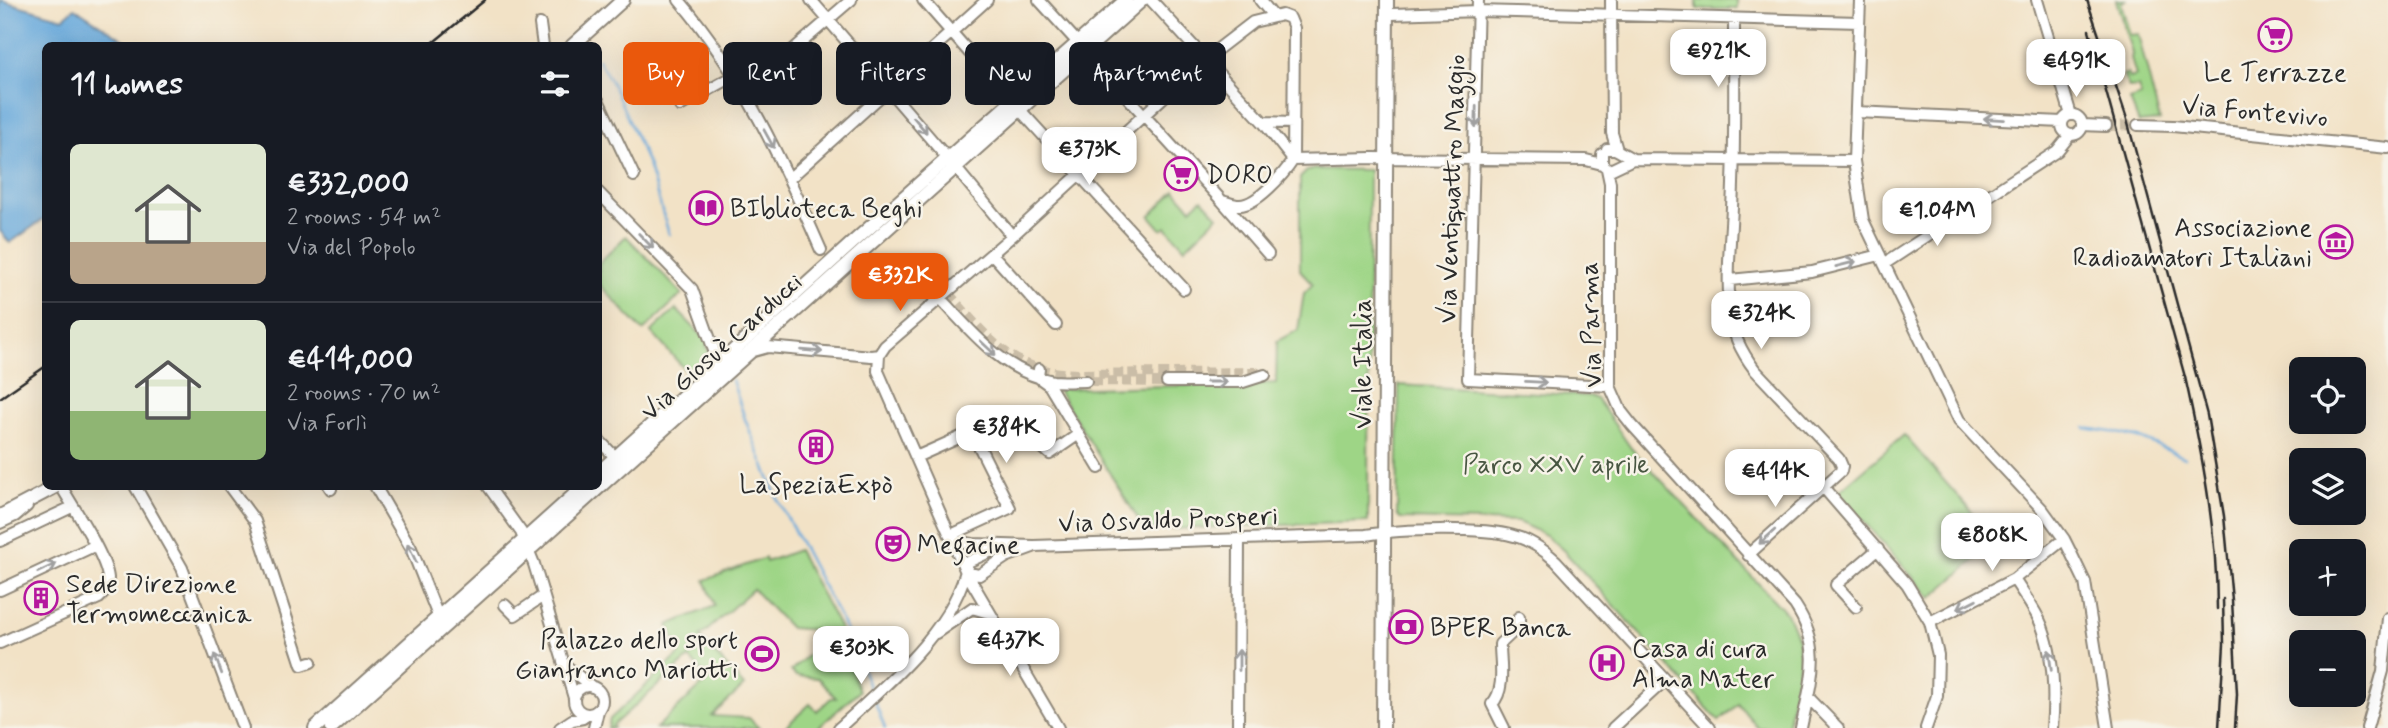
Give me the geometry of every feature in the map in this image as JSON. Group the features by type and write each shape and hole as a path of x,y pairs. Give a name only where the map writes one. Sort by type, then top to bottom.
{"main road":[{"path":"576,42 622,0"},
{"name":"Via Giosuè Carducci","path":"1087,42 1126,0"},
{"name":"Via Giosuè Carducci","path":"1088,42 1142,0"},
{"name":"Viale Italia","path":"1383,728 1387,0"},
{"name":"Via Giosuè Carducci","path":"1055,71 1069,58"},
{"name":"Via Giosuè Carducci","path":"602,479 746,354 1016,105"},
{"name":"Via Giosuè Carducci","path":"602,470 952,163"},
{"path":"0,516 52,490"},
{"name":"Via Giosuè Carducci","path":"331,728 526,545 580,490"},
{"name":"Via Giosuè Carducci","path":"315,728 438,616 589,490"}],"street":[{"path":"679,0 704,29 723,59"},
{"path":"811,0 846,42"},
{"path":"802,42 851,0"},
{"path":"923,0 965,48"},
{"path":"940,42 987,0"},
{"path":"1039,0 1077,42"},
{"path":"1151,0 1189,42"},
{"path":"1260,0 1278,16"},
{"name":"Via Parma","path":"1611,0 1611,386 1621,411 1632,425 1795,605 1810,634 1814,667 1801,728"},
{"path":"1860,0 1854,161 1863,220 1959,420 2043,510 2064,539 2085,582 2108,728"},
{"path":"2037,0 2066,119 2063,129 2070,135"},
{"path":"1392,14 1478,5 1611,16 1859,22"},
{"name":"Via Ventiquattro Maggio","path":"1478,5 1468,379 1611,386"},
{"path":"1222,201 1239,205 1251,202 1281,175 1293,160 1294,27 1290,18 1278,16 1253,22 1226,43"},
{"path":"1734,19 1734,160 1730,280 1733,329 1745,356 1839,459 1842,466 1841,471 1748,555"},
{"path":"540,24 542,42"},
{"path":"680,106 723,82"},
{"path":"1226,82 1263,122 1293,160"},
{"path":"750,105 790,178 821,250"},
{"path":"790,178 869,105"},
{"path":"902,105 1012,236"},
{"path":"1016,105 1184,289"},
{"path":"1135,105 1268,254"},
{"path":"1058,728 966,572 878,371 879,355 885,346 992,254 1155,105"},
{"path":"602,108 634,176"},
{"path":"1730,280 1812,272 1882,260 2057,151 2070,135 2080,131 2082,125 2079,118 1857,112"},
{"path":"1263,122 1293,123"},
{"path":"2082,125 2106,125"},
{"name":"Via Fontevivo","path":"2138,125 2173,126 2388,148"},
{"name":"Via Fontevivo","path":"2368,144 2388,142"},
{"path":"1293,160 1386,158 1475,161 1854,161"},
{"path":"602,196 692,289 716,356 711,372"},
{"path":"992,254 1056,326"},
{"path":"941,299 999,358 1059,382 1086,382"},
{"path":"746,354 768,347 879,355"},
{"path":"1038,373 1049,385 1099,468"},
{"path":"1167,382 1243,382 1265,375"},
{"path":"916,457 972,432 1010,508 953,538"},
{"path":"1041,446 1050,454 1079,435"},
{"path":"602,443 616,458"},
{"path":"1823,487 1907,584 1930,622 1938,655 1937,696 1926,728"},
{"path":"0,643 99,598 105,590 108,577 94,546 61,490"},
{"path":"138,490 182,568 243,728"},
{"path":"232,490 255,521 302,665 311,662"},
{"path":"377,490 411,548 438,616"},
{"path":"491,490 518,525 566,666 575,707 584,720"},
{"path":"0,523 15,516 33,500"},
{"path":"0,541 72,507"},
{"name":"Via Osvaldo Prosperi","path":"966,572 968,562 1006,544 1034,546 1366,535 1384,532 1504,533 1529,541 1556,561 1665,680 1702,725"},
{"path":"953,538 973,544 1006,544"},
{"path":"1238,728 1239,539"},
{"path":"1930,622 2014,579 2064,539"},
{"path":"0,590 94,546"},
{"path":"966,572 979,575 1006,557 1034,546"},
{"path":"1856,607 1836,585 1878,549"},
{"path":"839,728 916,654 954,601 966,572"},
{"path":"2014,579 2041,624 2050,655 2052,728"},
{"path":"505,605 515,615 543,596"},
{"path":"928,639 972,608 989,612"},
{"path":"1504,728 1492,704 1497,699 1501,683 1500,644 1518,626 1519,617"},
{"path":"2367,728 2384,671 2388,618"},
{"path":"566,666 602,695 602,704 594,728"},
{"path":"1613,728 1665,680"},
{"path":"574,698 583,687 592,687"},
{"path":"1808,697 1838,728"},
{"path":"560,728 572,720 584,720 598,711"}],"green space":[{"path":"1697,0 1737,0 1737,9 1697,9"},
{"path":"2116,0 2125,0 2121,3 2130,35 2138,34 2160,121 2139,123 2130,100 2141,96 2138,87 2129,88 2123,75 2128,73 2130,78 2136,76"},
{"path":"1369,170 1368,522 1145,530 1057,389 1276,383 1277,341 1298,330 1304,293 1313,284 1300,270 1300,178 1307,171"},
{"path":"1175,190 1191,208 1202,199 1218,216 1185,248 1166,227 1162,230 1150,216"},
{"path":"626,236 682,294 643,331 602,287 602,260"},
{"path":"676,309 709,343 706,347 710,351 704,356 706,360 690,375 651,332"},
{"name":"Parco XXV aprile","path":"1399,385 1590,396 1597,399 1631,448 1788,615 1798,639 1800,661 1787,728 1758,728 1738,704 1719,721 1564,551 1546,535 1518,522 1400,519 1397,515"},
{"path":"1904,435 1997,541 1931,598 1838,492"},
{"path":"798,550 845,638 846,655 859,691 818,728 784,728 810,704 817,711 831,698 836,698 818,678 796,676 791,671 833,631 790,628 753,589 700,637 744,686 712,716 749,718 759,728 656,728 709,679 689,658 613,725 614,728 608,728 610,719 680,654 668,625 715,606 705,580 765,558 766,562"}],"water":[{"path":"0,0 63,18 75,8 127,42 42,42 42,220 10,243 0,231"}],"waterway":[{"path":"602,67 613,85 648,164 669,234"},
{"path":"732,380 778,500 852,641 871,692"},
{"path":"2085,428 2143,439 2185,458"},
{"path":"875,702 885,728"}],"tunnel":[{"path":"2106,126 2138,125"},
{"path":"948,293 989,339 1018,360 1035,367 1078,374 1265,373"},
{"path":"1092,381 1167,382"}],"railway":[{"path":"434,42 485,0"},
{"path":"2087,0 2126,116 2207,415 2224,516 2232,600 2237,694 2235,728"},
{"path":"2089,30 2185,377 2207,492 2217,609"},
{"path":"0,398 42,369"},
{"path":"2219,728 2224,644 2223,599"}],"place":[{"name":"Le Terrazze","path":"2275,35"},
{"name":"DORO","path":"1181,174"},
{"name":"BIblioteca Beghi","path":"706,208"},
{"name":"Associazione Radioamatori Italiani","path":"2336,242"},
{"name":"LaSpeziaExpò","path":"816,447"},
{"name":"Megacine","path":"893,544"},
{"name":"Sede Direzione Termomeccanica","path":"41,598"},
{"name":"BPER Banca","path":"1406,627"},
{"name":"Palazzo dello sport Gianfranco Mariotti","path":"762,654"},
{"name":"Casa di cura Alma Mater","path":"1607,663"}]}
